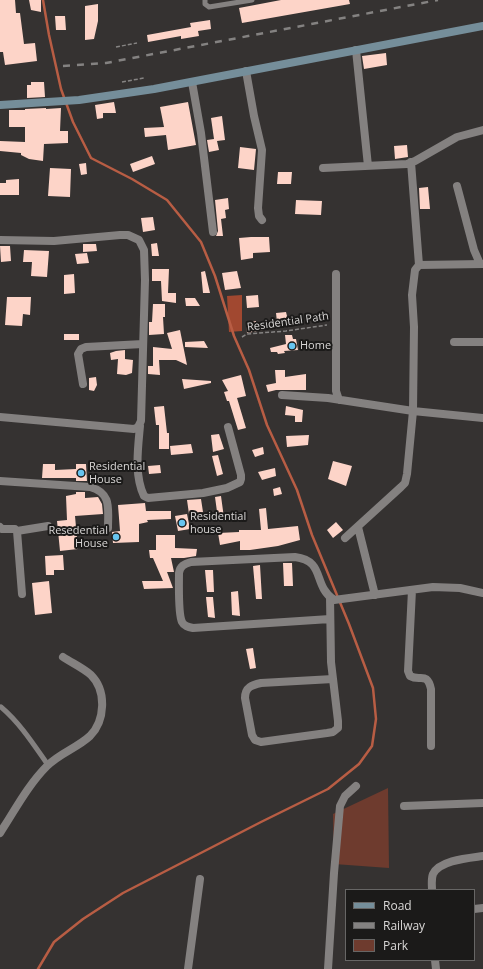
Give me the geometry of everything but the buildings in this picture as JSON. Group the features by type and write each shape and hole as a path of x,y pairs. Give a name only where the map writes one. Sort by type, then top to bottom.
{"street":[{"path":"0,104 60,101 154,89 483,26"},
{"path":"356,50 368,166"},
{"path":"246,71 262,150 258,208 259,216 262,220"},
{"path":"192,82 201,133 213,232"},
{"path":"323,168 399,165 411,162 457,137 483,130"},
{"path":"345,538 405,483 409,465 413,412 414,327 412,295 415,270 419,265 411,162"},
{"path":"419,265 481,264 470,238 456,186"},
{"path":"0,240 54,241 120,234 128,235 139,240 144,250 145,280 138,470 144,496 148,498 208,492 227,488 240,482 242,479 241,474 228,427"},
{"path":"336,274 336,391 339,400"},
{"path":"454,342 483,342"},
{"path":"83,384 78,354 81,349 86,347 143,344"},
{"path":"282,395 339,400 413,412 483,418"},
{"path":"0,417 134,429 140,426"},
{"path":"0,481 90,487 99,490 104,495 107,502 108,528"},
{"path":"0,527 2,529 15,529 17,531 48,526"},
{"path":"358,526 375,595"},
{"path":"17,531 22,594"},
{"path":"330,619 193,628 187,627 182,623 180,616 180,568 191,562 295,556 310,561 314,565 324,590 332,598 375,595 433,586 460,588 483,593"},
{"path":"412,590 408,671 410,676 426,679 430,683 431,746"},
{"path":"332,598 330,619 333,679 339,726 335,731 261,742 255,740 252,735 245,698 247,688 261,683 333,679"},
{"path":"0,833 32,784 48,765 90,736 98,724 102,711 100,691 96,681 90,674 63,657"},
{"path":"328,969 340,806 345,796 356,786"},
{"path":"404,806 483,803"},
{"path":"432,889 432,878 438,868 453,862 483,856"},
{"path":"188,969 200,879"}],"lane":[{"path":"205,0 205,4 209,7 252,0"},
{"path":"1,707 28,737 48,765"}],"path":[{"path":"116,47 137,43"},
{"path":"122,82 144,78"},
{"name":"Residential Path","path":"242,337 247,334 286,331 336,324"}],"green space":[{"path":"388,788 389,868 334,864 333,814"}],"shaded area":[{"path":"242,295 242,331 229,332 227,296"}],"waterway":[{"path":"38,969 54,942 83,919 123,893 328,789 359,764 372,746 376,719 373,688 349,624 312,535 297,490 267,425 249,370 234,336 215,276 201,242 167,200 132,179 91,158 73,122 61,89 43,0"}],"railway":[{"path":"63,66 106,63 438,0"}],"place":[{"name":"Home","path":"292,346"},
{"name":"Residential House","path":"81,473"},
{"name":"Residential house","path":"182,523"},
{"name":"Resedential House","path":"116,537"}]}
